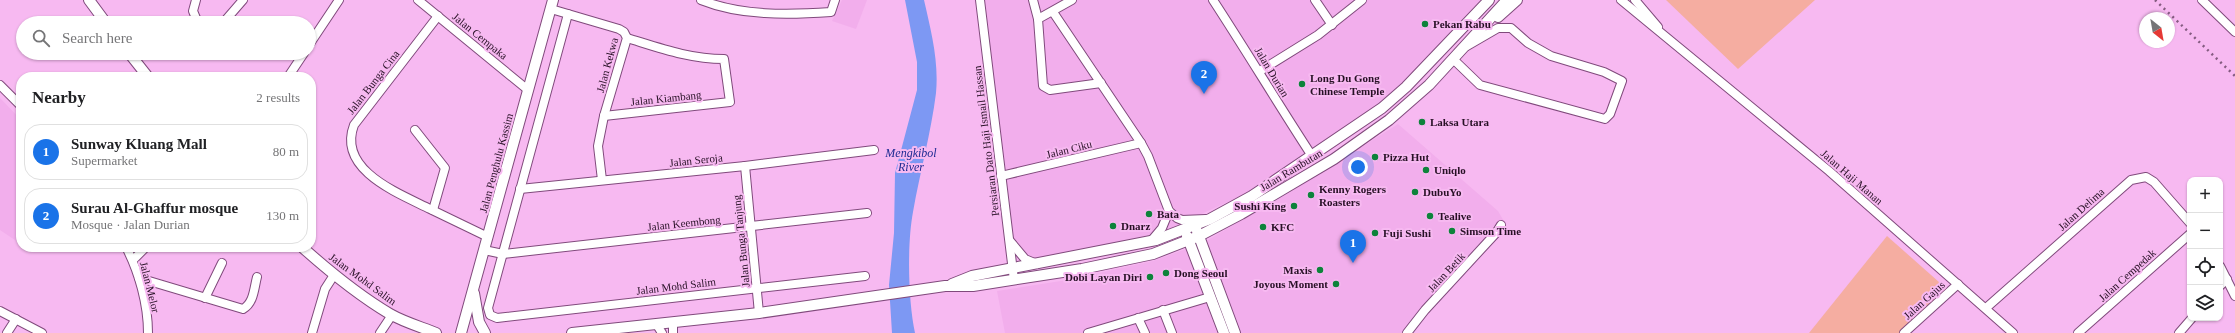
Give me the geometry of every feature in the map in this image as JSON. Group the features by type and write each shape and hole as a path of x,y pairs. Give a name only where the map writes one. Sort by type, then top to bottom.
{"street":[{"path":"88,0 101,16"},
{"path":"195,16 193,11 196,0"},
{"path":"229,16 243,0"},
{"path":"316,34 339,0"},
{"name":"Jalan Cempaka","path":"418,0 528,90"},
{"path":"701,0 715,6 734,10 767,13 831,12 835,0"},
{"path":"715,6 722,0"},
{"name":"Persiaran Dato Haji Ismail Hassan","path":"980,0 1014,280"},
{"path":"1033,0 1038,19 1043,84 1045,88 1050,90 1101,83"},
{"path":"1038,19 1053,12 1072,0"},
{"name":"Jalan Durian","path":"1213,0 1260,71 1266,85 1312,156"},
{"path":"1315,0 1332,25"},
{"path":"1260,71 1332,25 1362,0"},
{"name":"Jalan Rambutan","path":"1012,268 1151,241 1210,219 1252,196 1382,108 1406,87 1489,0"},
{"name":"Jalan Rambutan","path":"1014,280 1076,271 1153,254 1189,241 1252,208 1364,139 1410,104 1507,0"},
{"path":"1488,22 1498,17 1517,0"},
{"name":"Jalan Haji Manan","path":"1621,0 1829,170 2013,333"},
{"name":"Jalan Haji Manan","path":"1635,0 1672,42"},
{"path":"2202,0 2235,32"},
{"name":"Jalan Kekwa","path":"552,4 568,14 618,29 624,32 627,38 604,116 598,146 602,180"},
{"name":"Jalan Penghulu Kassim","path":"461,333 552,4"},
{"path":"1053,12 1141,142 1148,156 1169,211 1177,218 1182,220 1210,219"},
{"path":"503,254 568,14"},
{"name":"Jalan Bunga Cina","path":"438,16 354,125 350,135 350,143 358,162 373,178 488,237"},
{"path":"1453,59 1480,84 1606,119 1610,114 1622,81 1604,72 1551,56 1528,43 1511,28 1498,28 1465,46"},
{"name":"Jalan Kiambang","path":"604,116 730,102 724,59 703,59 681,55 627,38"},
{"path":"135,60 144,72"},
{"path":"291,72 299,60"},
{"path":"0,85 16,101"},
{"path":"415,130 445,168 433,210"},
{"name":"Jalan Ciku","path":"1001,176 1141,142"},
{"name":"Jalan Seroja","path":"520,189 744,166 874,150"},
{"name":"Jalan Bunga Tanjung","path":"744,166 759,313"},
{"name":"Jalan Delima","path":"1986,308 2131,180 2146,177 2154,182 2187,220"},
{"path":"1151,241 1162,228 1169,211"},
{"name":"Jalan Keembong","path":"484,250 503,254 867,213"},
{"path":"1195,225 1235,333"},
{"name":"Jalan Betik","path":"1407,333 1425,310 1496,234 1501,225"},
{"path":"1185,229 1224,333"},
{"name":"Jalan Cempedak","path":"2078,333 2187,237"},
{"path":"1009,241 1025,258 1037,264"},
{"name":"Jalan Melor","path":"129,252 139,278 148,322 148,333"},
{"path":"133,260 141,252"},
{"name":"Jalan Mohd Salim","path":"308,252 334,275 392,315 436,333"},
{"name":"Jalan Mohd Salim","path":"503,254 488,308 490,316 497,318 865,276"},
{"path":"206,298 222,263"},
{"path":"945,286 972,276 1012,268"},
{"path":"2223,272 2235,296"},
{"path":"312,333 325,289 334,275"},
{"path":"139,278 243,309 248,306 252,298 257,277"},
{"path":"2221,285 2227,279"},
{"path":"572,333 673,328 759,313 945,286 973,286 1014,280"},
{"name":"Jalan Gajus","path":"1904,333 1958,284"},
{"path":"474,289 479,322 485,333"},
{"path":"1088,333 1210,297"},
{"path":"1163,310 1172,333"},
{"path":"0,311 42,333"},
{"path":"380,333 392,315"},
{"path":"1138,318 1145,333"},
{"path":"7,333 16,319"},
{"path":"2179,333 2189,321"}],"shaded area":[{"path":"842,0 867,0 856,29 832,21"},
{"path":"984,0 1483,0 1422,64 1379,105 1249,192 1171,228 1141,237 1015,263"},
{"path":"1666,0 1815,0 1738,69"},
{"path":"0,98 16,115 16,241 0,230"},
{"path":"1398,124 1498,211 1505,223 1499,237 1427,314 1412,333 1241,333 1206,241 1289,193"},
{"path":"1887,236 1948,290 1899,333 1809,333"},
{"path":"1186,249 1217,333 1005,333 997,291 1067,280 1153,261"}],"water":[{"name":"Mengkibol River","path":"905,0 924,0 934,46 937,81 934,108 911,225 909,272 911,305 915,333 892,333 889,285 894,233 895,173 917,90 917,62"}],"railway":[{"path":"2155,0 2235,76"}],"place":[{"name":"Pekan Rabu","path":"1425,24"},
{"name":"Long Du Gong Chinese Temple","path":"1302,84"},
{"name":"Surau Al-Ghaffur mosque","path":"1204,94"},
{"name":"Laksa Utara","path":"1422,122"},
{"name":"Pizza Hut","path":"1375,157"},
{"name":"Uniqlo","path":"1426,170"},
{"name":"DubuYo","path":"1415,192"},
{"name":"Kenny Rogers Roasters","path":"1311,195"},
{"name":"Sushi King","path":"1294,206"},
{"name":"Bata","path":"1149,214"},
{"name":"Tealive","path":"1430,216"},
{"name":"Dnarz","path":"1113,226"},
{"name":"KFC","path":"1263,227"},
{"name":"Simson Time","path":"1452,231"},
{"name":"Fuji Sushi","path":"1375,233"},
{"name":"Sunway Kluang Mall","path":"1353,263"},
{"name":"Maxis","path":"1320,270"},
{"name":"Dong Seoul","path":"1166,273"},
{"name":"Dobi Layan Diri","path":"1150,277"},
{"name":"Joyous Moment","path":"1336,284"}]}
